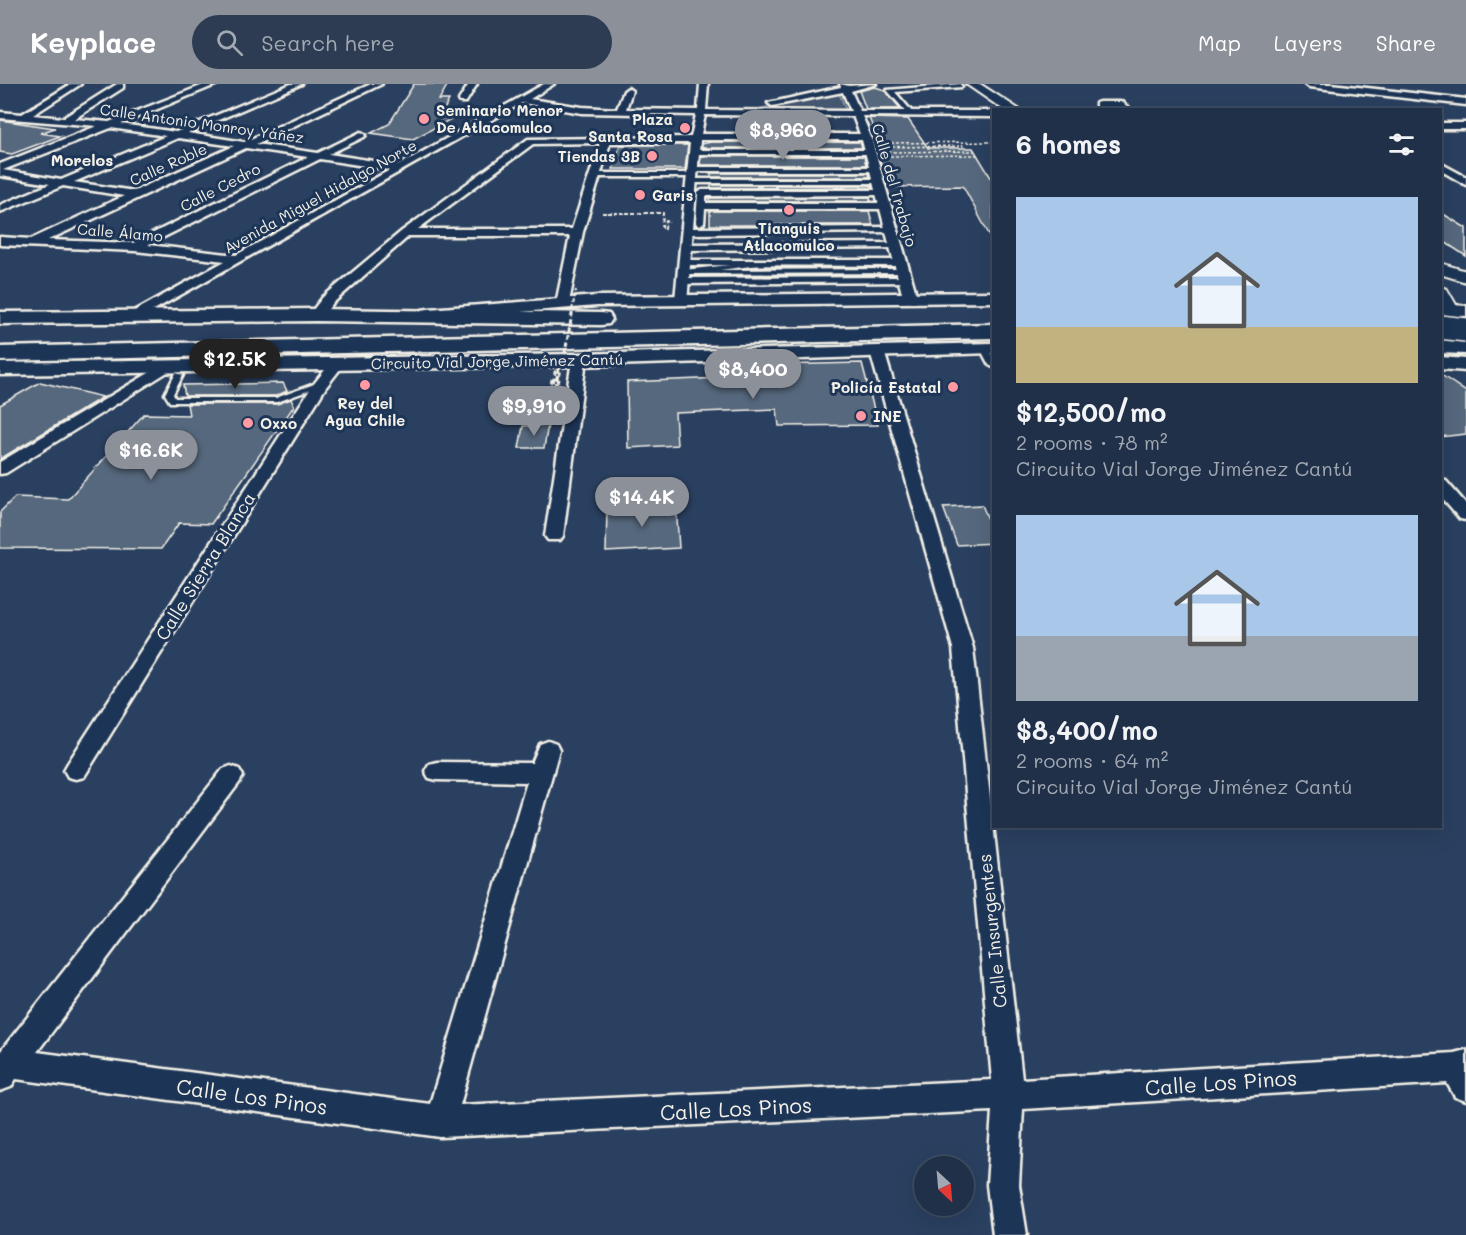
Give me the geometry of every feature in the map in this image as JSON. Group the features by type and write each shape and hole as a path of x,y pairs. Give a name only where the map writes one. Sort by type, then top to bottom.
{"main road":[{"path":"963,85 1010,108"},
{"path":"963,85 992,111"},
{"path":"1442,269 1464,279"},
{"path":"1442,284 1464,279"},
{"path":"1446,312 1466,325"},
{"path":"1446,312 1466,330"},
{"path":"1446,312 1466,339"},
{"path":"0,318 316,315 665,320 992,313"},
{"path":"1442,346 1466,347"},
{"name":"Circuito Vial Jorge Jiménez Cantú","path":"0,354 169,365 991,348"},
{"path":"169,365 266,364"}],"street":[{"path":"25,116 77,84"},
{"path":"0,168 214,84"},
{"path":"0,208 298,84"},
{"name":"Calle Roble","path":"35,241 378,84"},
{"path":"463,100 473,84"},
{"name":"Avenida Miguel Hidalgo Norte","path":"136,316 550,84"},
{"path":"682,300 691,238 690,200 699,161 704,84"},
{"path":"721,112 845,86 872,84"},
{"path":"876,84 891,90 963,85"},
{"path":"1309,84 1466,102"},
{"path":"1404,84 1433,98"},
{"path":"68,119 120,86"},
{"name":"Calle del Trabajo","path":"845,86 869,151 899,256"},
{"path":"891,90 909,113"},
{"path":"621,112 628,91"},
{"path":"1444,99 1466,108"},
{"path":"519,100 582,110 621,112 992,112"},
{"path":"1099,105 1122,105 1125,108"},
{"path":"578,120 582,110"},
{"name":"Calle Antonio Monroy Yáñez","path":"0,115 112,124 400,168"},
{"path":"1442,126 1466,126"},
{"name":"Calle Cedro","path":"135,247 361,135"},
{"path":"316,315 328,300 406,233 531,141 572,136 606,140 761,173 858,167"},
{"path":"563,303 577,232 606,140"},
{"path":"869,151 858,167 870,211"},
{"path":"858,167 869,151"},
{"path":"858,167 869,151"},
{"path":"699,161 761,173 858,167"},
{"path":"699,161 761,173 858,167"},
{"path":"595,175 699,161 761,173 858,167"},
{"path":"858,167 881,193"},
{"path":"858,167 881,193"},
{"path":"1442,167 1466,182"},
{"path":"761,173 819,215 812,170"},
{"path":"812,170 881,193"},
{"path":"0,173 136,195"},
{"path":"691,238 761,173"},
{"path":"691,238 761,173"},
{"path":"690,200 691,238"},
{"path":"406,233 577,232"},
{"path":"691,238 766,255 899,256"},
{"path":"691,238 766,255 899,256"},
{"path":"691,238 766,255 899,256"},
{"path":"691,238 766,255 899,256"},
{"path":"691,238 899,256 992,297"},
{"name":"Calle Álamo","path":"0,241 135,247 237,259"},
{"path":"393,316 563,303 682,300 899,256"},
{"name":"Circuito Vial Jorge Jiménez Cantú","path":"266,364 579,360 991,348"},
{"name":"Calle Insurgentes","path":"877,351 963,648 1009,1095 1003,1185 1010,1235"},
{"path":"554,536 579,360"},
{"path":"1442,363 1466,364"},
{"name":"Calle Sierra Blanca","path":"76,770 320,385 337,364"},
{"path":"0,469 169,365"},
{"name":"Circuito Vial Jorge Jiménez Cantú","path":"0,369 169,365"},
{"path":"0,385 29,368"},
{"path":"1442,487 1466,515"},
{"path":"437,771 544,762 440,1121"},
{"path":"4,1069 231,776"},
{"name":"Calle Los Pinos","path":"4,1069 440,1121 1462,1073"}],"lane":[{"path":"691,238 899,256"},
{"path":"169,365 170,394 173,400 277,400 320,385"}],"path":[{"path":"934,142 936,146"},
{"path":"869,151 894,147 963,146 961,142"},
{"path":"869,151 892,143 992,142"},
{"path":"892,143 894,147"},
{"path":"869,151 975,151"},
{"path":"890,156 978,155"},
{"path":"597,213 663,213 662,228 665,228 666,221 670,221 669,228"},
{"path":"554,394 556,385 558,376 560,367 556,367 551,395 556,395 561,368 557,368 555,387 553,397 558,397 576,290"}],"shaded area":[{"path":"839,93 846,110 752,110"}],"building":[{"path":"414,84 448,84 439,100 449,100 444,110 463,113 413,139 371,133 389,124"},
{"path":"875,87 885,90 901,109 866,109 859,91"},
{"path":"869,118 908,119 928,148 973,148 992,179 992,240 963,186 888,187 874,140 878,140"},
{"path":"0,120 55,128 40,133 60,136 12,154 0,152"},
{"path":"711,142 860,142 862,148 702,148 702,144"},
{"name":"Tiendas 3B","path":"620,145 688,145 685,169 613,169"},
{"path":"701,156 864,156 866,165 700,165"},
{"path":"711,173 868,173 869,177 711,177"},
{"path":"711,185 871,185 872,187 711,188"},
{"path":"870,197 871,201 710,201 710,198"},
{"path":"710,211 869,211 873,225 710,225"},
{"path":"1442,213 1466,228 1466,256 1442,240"},
{"path":"862,363 878,425 779,426 777,409 675,413 677,445 628,448 627,382 773,376 772,365"},
{"path":"1442,375 1466,392 1466,434 1442,437"},
{"path":"40,382 103,397 0,459 0,405"},
{"path":"283,383 287,391 276,396 185,396 183,385"},
{"path":"291,399 294,406 211,524 179,523 161,549 0,548 0,512 15,497 68,499 144,414 189,415 187,404 277,404"},
{"path":"548,425 544,448 519,448 523,426"},
{"path":"676,504 679,548 606,552 607,508"},
{"path":"982,505 988,519 992,519 992,543 957,545 943,507"}],"place":[{"name":"Seminario Menor De Atlacomulco","path":"424,119"},
{"name":"Plaza Santa Rosa","path":"685,128"},
{"name":"Tiendas 3B","path":"652,156"},
{"name":"Garis","path":"640,195"},
{"name":"Tianguis Atlacomulco","path":"789,210"},
{"name":"Rey del Agua Chile","path":"365,385"},
{"name":"Policía Estatal","path":"953,387"},
{"name":"INE","path":"861,416"},
{"name":"Oxxo","path":"248,423"}],"district":[{"name":"Morelos","path":"82,159"}]}
